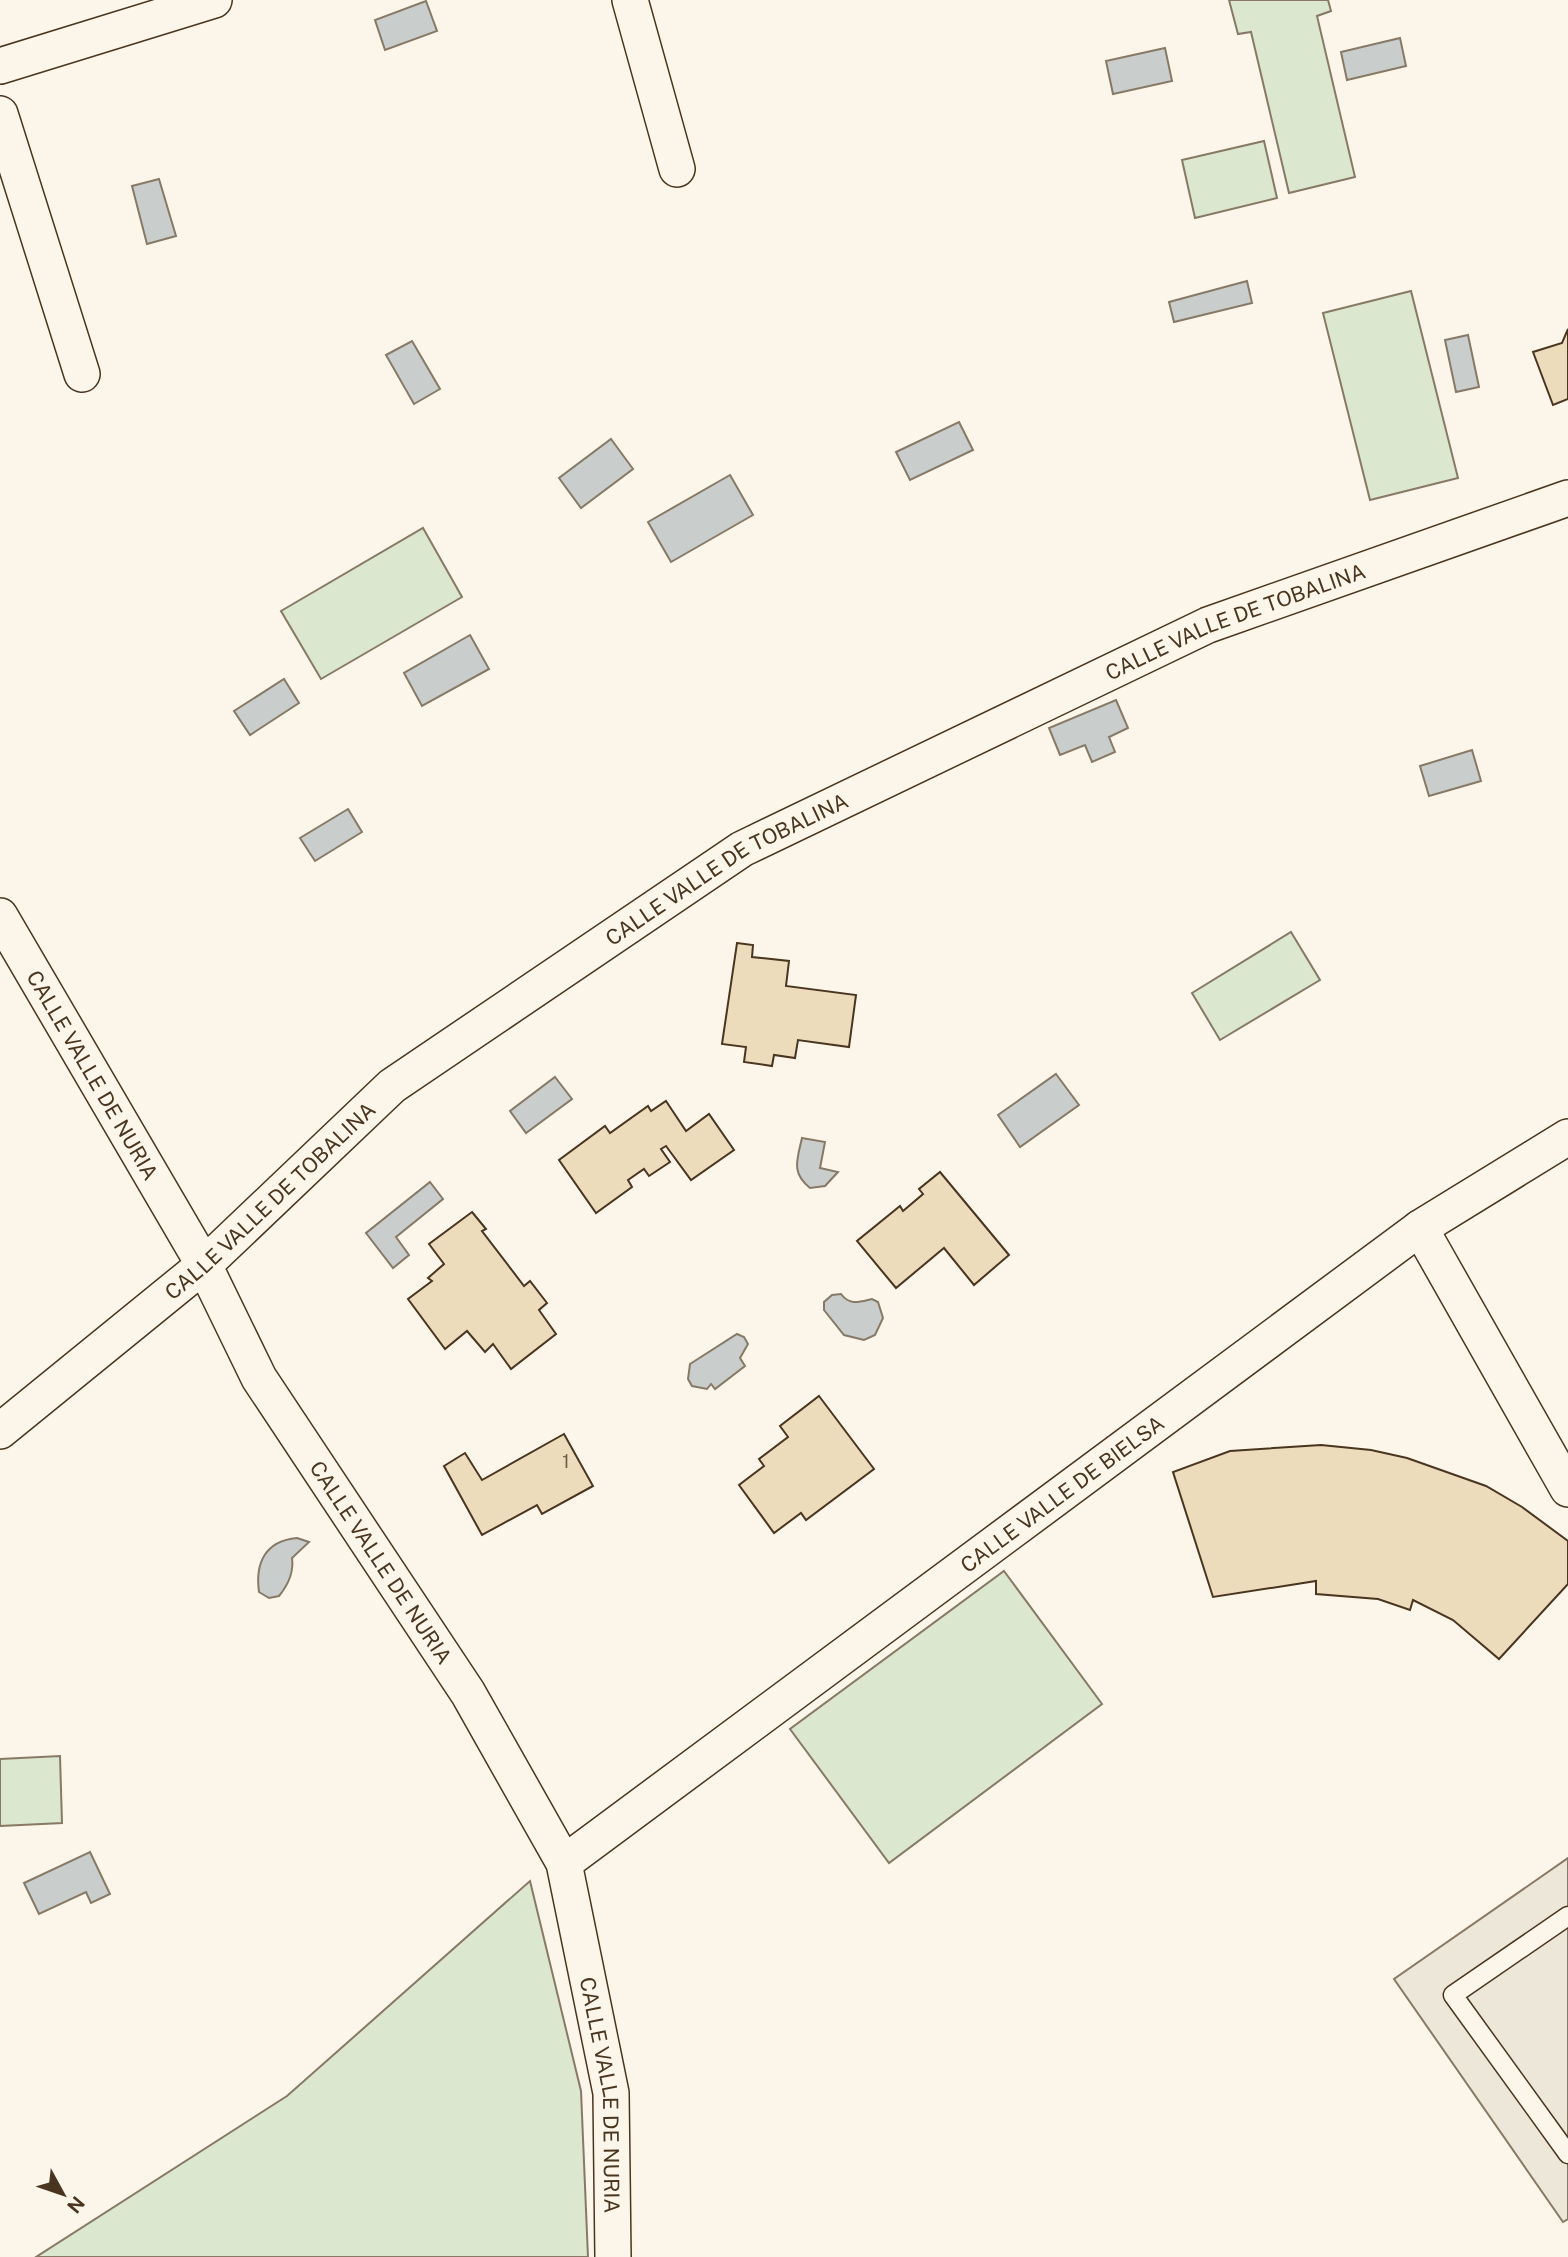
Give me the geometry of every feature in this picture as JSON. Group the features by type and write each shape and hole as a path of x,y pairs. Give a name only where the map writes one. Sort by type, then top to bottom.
{"street":[{"path":"0,66 214,0"},
{"path":"630,0 677,169"},
{"path":"0,114 82,374"},
{"name":"CALLE VALLE DE TOBALINA","path":"0,1431 204,1265 392,1087 742,849 1208,625 1568,498"},
{"name":"CALLE VALLE DE NURIA","path":"0,916 204,1265 259,1378 468,1693 564,1863 611,2093 613,2257"},
{"name":"CALLE VALLE DE BIELSA","path":"564,1863 1420,1228 1568,1136"},
{"path":"1420,1228 1568,1489"}],"lane":[{"path":"1568,1916 1452,1995 1568,2154"}],"green space":[{"path":"1229,0 1328,0 1331,11 1317,16 1355,177 1289,193 1251,32 1238,34"},
{"path":"1264,141 1277,198 1195,218 1182,160"},
{"path":"1411,291 1458,478 1370,500 1323,313"},
{"path":"423,528 462,597 321,679 281,611"},
{"path":"1291,932 1320,980 1220,1040 1192,993"},
{"path":"1004,1571 1102,1704 889,1863 790,1729"},
{"path":"60,1756 62,1823 0,1826 0,1759"},
{"path":"530,1881 581,2091 588,2257 36,2257 287,2096"}],"shaded area":[{"path":"426,1 437,31 385,50 375,20"},
{"path":"1400,38 1406,66 1347,80 1341,52"},
{"path":"1165,48 1172,81 1113,94 1106,61"},
{"path":"159,179 176,236 147,244 132,186"},
{"path":"1247,281 1252,303 1174,322 1169,302"},
{"path":"1468,335 1479,387 1456,392 1445,340"},
{"path":"412,341 440,389 414,404 386,355"},
{"path":"959,422 973,450 910,480 896,452"},
{"path":"611,439 633,469 581,508 559,478"},
{"path":"730,475 753,515 671,562 648,522"},
{"path":"470,635 489,669 422,706 404,673"},
{"path":"284,679 299,703 250,735 234,711"},
{"path":"1116,700 1128,728 1109,737 1115,752 1092,762 1085,745 1060,755 1049,728"},
{"path":"1472,750 1481,781 1429,796 1420,766"},
{"path":"348,809 362,832 315,861 300,838"},
{"path":"1056,1074 1079,1105 1020,1147 998,1115"},
{"path":"555,1077 572,1099 526,1133 510,1111"},
{"path":"802,1138 825,1142 820,1168 838,1172 825,1186 810,1188 800,1177 797,1166"},
{"path":"430,1182 443,1199 396,1237 409,1255 393,1268 366,1233"},
{"path":"841,1294 851,1302 872,1299 878,1302 883,1318 875,1335 864,1340 844,1335 824,1310 824,1302 832,1295"},
{"path":"737,1334 744,1337 748,1344 740,1358 745,1366 715,1389 711,1384 707,1389 692,1386 688,1379 690,1364"},
{"path":"297,1538 309,1542 292,1558 291,1573 282,1592 279,1596 269,1598 259,1592 259,1572 264,1555 277,1544"},
{"path":"90,1852 110,1894 91,1903 86,1892 39,1914 24,1883"},
{"path":"1568,1858 1568,2219 1563,2222 1394,1979"}],"building":[{"path":"1568,329 1568,399 1553,405 1533,352 1562,343"},
{"path":"737,943 753,945 752,957 789,961 786,986 856,995 849,1047 798,1040 795,1058 774,1055 772,1066 744,1062 746,1047 722,1044"},
{"path":"666,1101 686,1131 709,1114 734,1150 691,1180 666,1146 661,1149 670,1162 649,1176 644,1169 628,1180 632,1187 596,1213 559,1160 605,1126 610,1133 648,1106 651,1111"},
{"path":"940,1172 1009,1255 974,1285 944,1248 896,1288 857,1241 900,1206 903,1211 923,1194 919,1189"},
{"path":"472,1212 486,1229 482,1231 524,1286 530,1281 547,1303 539,1310 556,1334 511,1369 493,1344 485,1352 467,1331 445,1349 408,1299 432,1281 428,1278 444,1264 429,1244"},
{"path":"819,1396 874,1469 806,1520 801,1513 774,1533 739,1485 764,1466 759,1459 788,1437 780,1426"},
{"path":"564,1434 593,1486 542,1514 537,1505 482,1535 444,1466 465,1453 482,1480"},
{"path":"1321,1445 1371,1450 1407,1458 1486,1486 1522,1507 1568,1541 1568,1584 1499,1659 1453,1620 1413,1600 1410,1610 1378,1599 1316,1594 1316,1581 1213,1597 1173,1472 1230,1451"}]}
